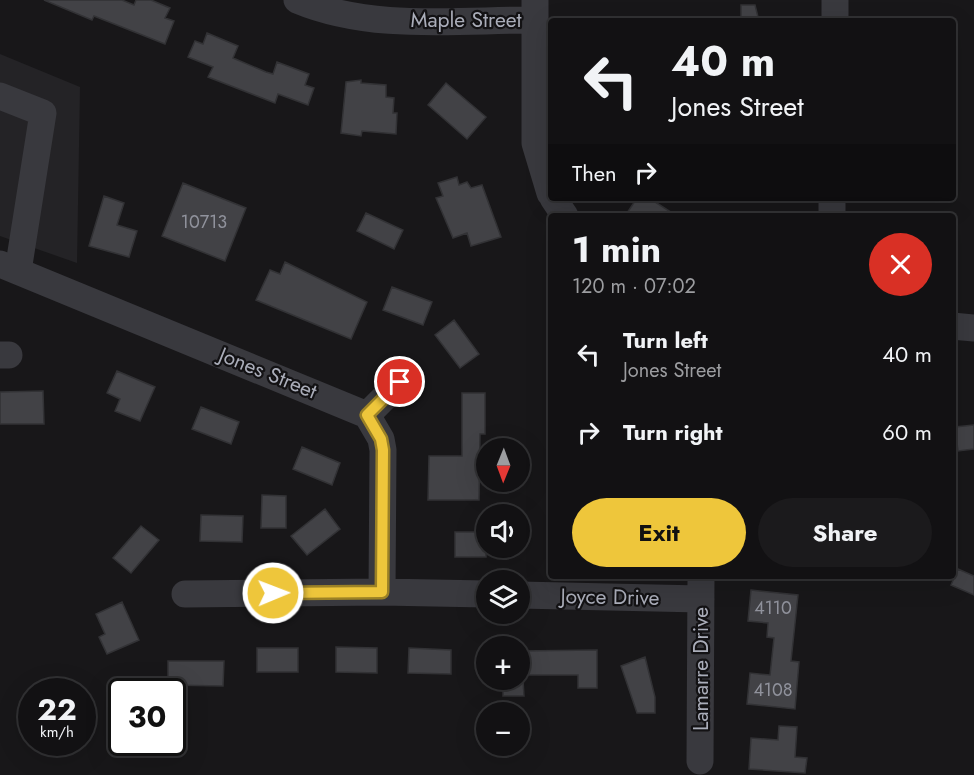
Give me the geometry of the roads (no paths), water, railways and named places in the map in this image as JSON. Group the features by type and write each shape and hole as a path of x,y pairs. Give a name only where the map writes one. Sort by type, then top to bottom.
{"street":[{"name":"Maple Street","path":"297,0 333,12 364,18 535,10 535,143 548,186"},
{"path":"835,0 835,18"},
{"path":"0,96 43,113 9,268"},
{"name":"Jones Street","path":"9,268 367,415"},
{"path":"956,326 974,328"},
{"path":"382,592 383,450 381,439 367,415 400,382"},
{"name":"Joyce Drive","path":"530,595 701,588"},
{"name":"Lamarre Drive","path":"700,761 701,588"},
{"path":"185,594 382,592 476,594"}]}
